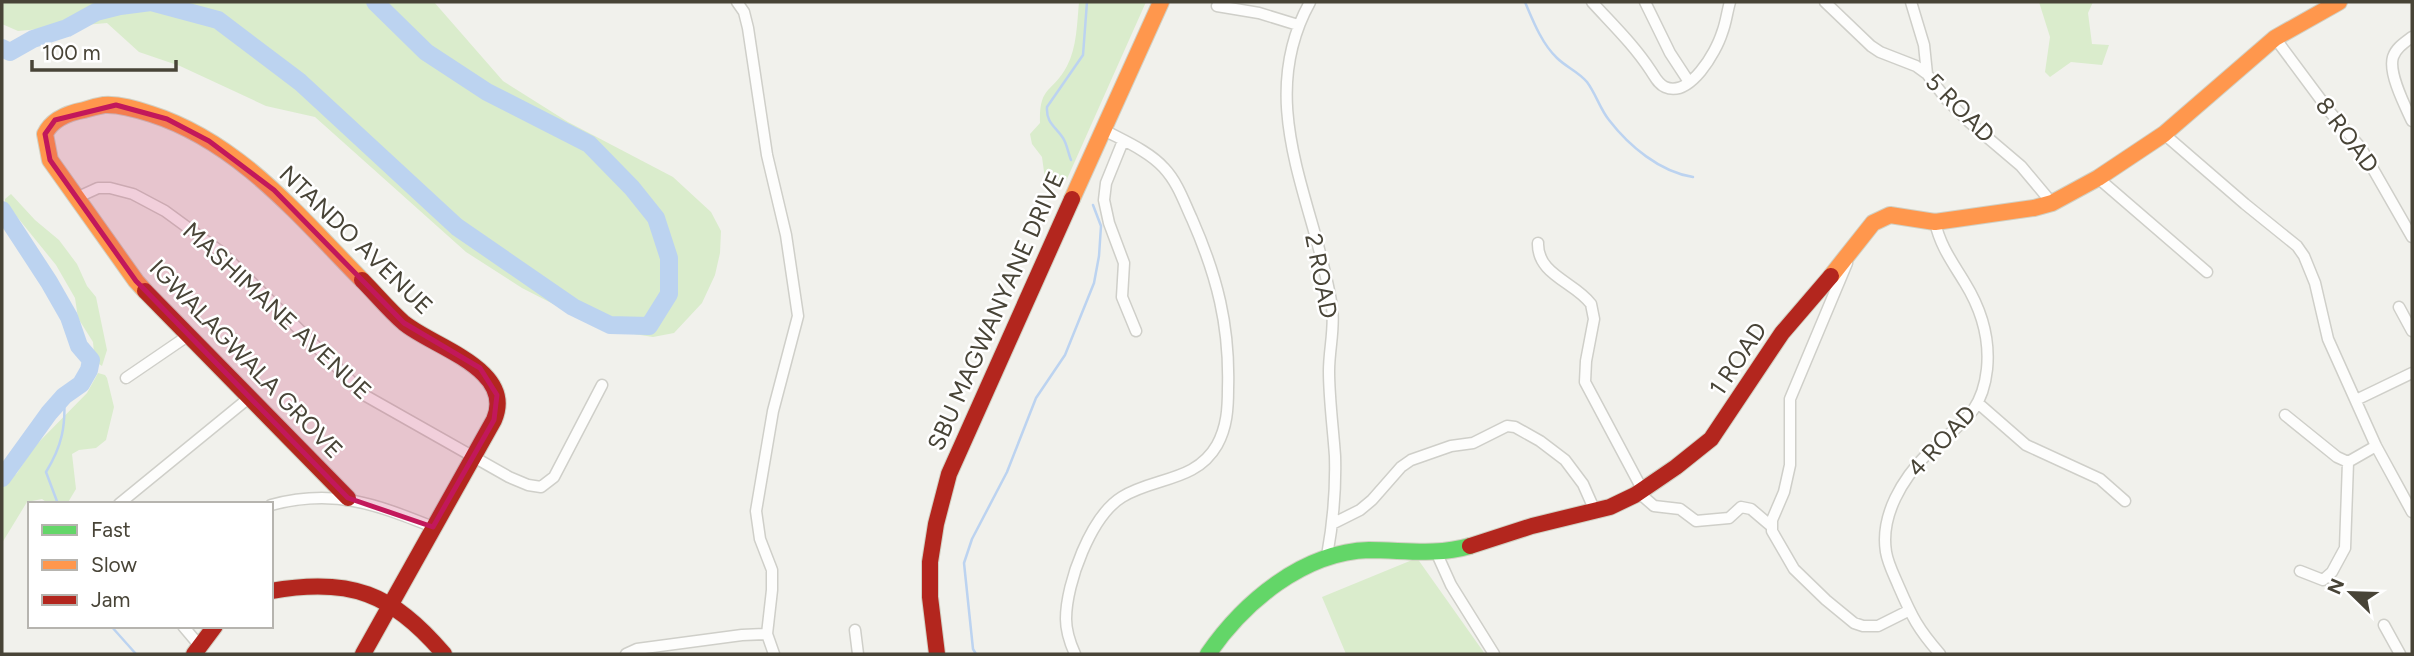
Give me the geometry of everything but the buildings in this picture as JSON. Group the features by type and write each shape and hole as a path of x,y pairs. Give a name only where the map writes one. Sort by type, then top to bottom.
{"street":[{"path":"737,2 744,12 748,28 767,155 786,235 798,316 773,411 756,511 760,539 773,580 768,636 774,654"},
{"name":"SBU MAGWANYANE DRIVE","path":"937,654 930,563 944,490 958,451 1161,2"},
{"name":"2 ROAD","path":"1310,2 1298,25 1288,65 1286,119 1294,163 1332,309 1329,375 1335,475 1327,556"},
{"path":"1592,2 1633,43 1657,81 1664,87 1675,89 1689,82 1713,55 1730,2"},
{"path":"1645,2 1670,53 1689,82"},
{"name":"5 ROAD","path":"1825,2 1871,46 1916,66 1927,74 1947,100 2021,166 2052,203"},
{"path":"1910,2 1924,45 1927,74"},
{"name":"1 ROAD","path":"1208,654 1222,634 1250,604 1292,575 1327,556 1347,551 1380,550 1437,554 1626,500 1697,452 1711,439 1783,333 1865,231 1881,218 1890,215 1935,222 2052,203 2164,134 2275,38 2339,2"},
{"path":"1217,6 1259,13 1298,25"},
{"path":"2412,37 2396,50 2392,65 2412,121"},
{"name":"8 ROAD","path":"2275,38 2330,112 2361,148 2412,237"},
{"name":"NTANDO AVENUE","path":"45,145 45,134 55,120 77,111 116,105 141,110 209,141 252,171 306,222 404,323 425,338 471,362 487,375 497,395 497,413 363,654"},
{"path":"1075,654 1067,632 1067,603 1077,569 1099,520 1122,496 1184,475 1198,467 1217,444 1228,408 1227,337 1221,299 1204,247 1178,187 1153,159 1102,129"},
{"path":"2164,134 2297,246 2304,256 2315,283 2328,339 2376,446 2412,512"},
{"path":"1123,141 1106,183 1104,200 1109,223 1124,263 1122,297 1136,331"},
{"name":"IGWALAGWALA GROVE","path":"45,145 50,160 136,281 348,498"},
{"path":"2098,177 2207,272"},
{"name":"MASHIMANE AVENUE","path":"76,198 98,188 118,190 133,194 182,221 221,252 366,396 472,458 523,484 538,487 546,485 554,477 602,385"},
{"name":"4 ROAD","path":"1935,222 1940,240 1975,301 1984,329 1987,368 1979,404 1965,421 1926,455 1904,483 1890,512 1885,535 1889,566 1915,625 1940,654"},
{"path":"1538,243 1537,252 1542,264 1591,304 1594,318 1584,373 1585,382 1640,491 1654,506 1678,509 1702,523 1730,518 1741,507 1751,509 1771,526"},
{"path":"1850,253 1842,279 1790,399 1790,466 1784,492 1771,526 1774,538 1794,569 1854,622 1863,626 1878,626 1909,611"},
{"path":"2399,307 2412,331"},
{"path":"126,378 189,335"},
{"path":"2356,400 2412,373"},
{"path":"121,502 250,397"},
{"path":"1979,404 2026,445 2100,479 2125,501"},
{"path":"2286,415 2337,457 2348,462"},
{"path":"1332,524 1360,510 1411,460 1451,446 1473,443 1507,426 1515,427 1540,441 1565,460 1583,484 1595,511"},
{"path":"2348,462 2376,446"},
{"path":"2300,571 2323,580 2332,572 2345,548 2348,462"},
{"path":"273,505 313,498 348,498 433,527"},
{"path":"1437,554 1451,585 1494,654"},
{"path":"273,592 307,584 327,584 365,593 390,604 416,622 444,654"},
{"path":"2384,625 2400,654"},
{"path":"184,628 197,650 214,628"},
{"path":"855,630 858,654"},
{"path":"626,654 637,649 692,648 742,635 768,636"}],"highlighted area":[{"path":"116,105 167,119 209,141 274,190 404,323 480,368 497,395 494,420 433,527 348,498 136,281 50,160 45,134 55,120"}],"green space":[{"path":"2,2 434,2 503,81 568,122 673,177 711,212 721,231 715,275 702,303 674,333 653,337 602,329 522,288 466,252 315,117 266,106 180,66 139,52 107,23 18,31 2,24"},
{"path":"1079,2 1146,2 1067,179 1058,183 1045,179 1042,157 1032,144 1030,134 1040,123 1044,96 1067,66 1073,51"},
{"path":"2039,2 2093,2 2088,13 2092,44 2109,45 2102,65 2071,62 2050,77 2045,72 2050,37"},
{"path":"11,194 35,220 59,240 96,297 107,350 102,366 94,353 93,342 78,318 75,298 56,265 5,202"},
{"path":"98,373 105,375 114,407 106,440 96,448 79,450 72,454 76,489 68,502 46,502 42,499 27,502 2,543 2,486 17,473 34,447 87,393"},
{"path":"1417,558 1485,654 1346,654 1322,597"}],"waterway":[{"path":"2,48 10,52 33,39 67,28 96,12 120,6 151,2 218,20 300,82 457,227 573,307 610,325 649,326 669,294 669,258 656,218 632,188 589,144 487,92 426,52 375,2"},
{"path":"1071,160 1064,140 1050,121 1047,107 1083,55 1087,2"},
{"path":"1525,2 1547,46 1587,82 1617,130 1657,164 1693,177"},
{"path":"976,654 973,649 964,563 972,539 1007,472 1036,398 1065,355 1094,283 1101,226 1093,205"},
{"path":"2,210 49,282 69,317 79,346 91,360 81,384 64,396 49,413 2,478"},
{"path":"57,502 46,472 62,435 64,396"},
{"path":"113,628 136,654"}],"traffic: fast":[{"path":"1208,654 1239,616 1257,599 1277,583 1321,560 1369,550 1432,552 1470,546"}],"traffic: slow":[{"path":"1072,199 1161,2"},
{"path":"1831,276 1873,223 1890,215 1935,222 2052,203 2098,178 2164,134 2275,38 2339,2"},
{"path":"145,291 50,160 45,134 52,124 66,115 104,105 122,106 183,127 212,143 266,184 362,280"}],"traffic: jam":[{"path":"937,654 930,597 930,562 936,524 949,474 1072,199"},
{"path":"1470,546 1532,526 1610,507 1635,495 1676,467 1711,439 1782,333 1831,276"},
{"path":"362,280 404,323 468,361 483,373 493,387 498,402 494,420 363,654"},
{"path":"145,291 348,498"},
{"path":"273,591 324,586 368,594 406,616 444,654"},
{"path":"194,654 214,628"}]}
